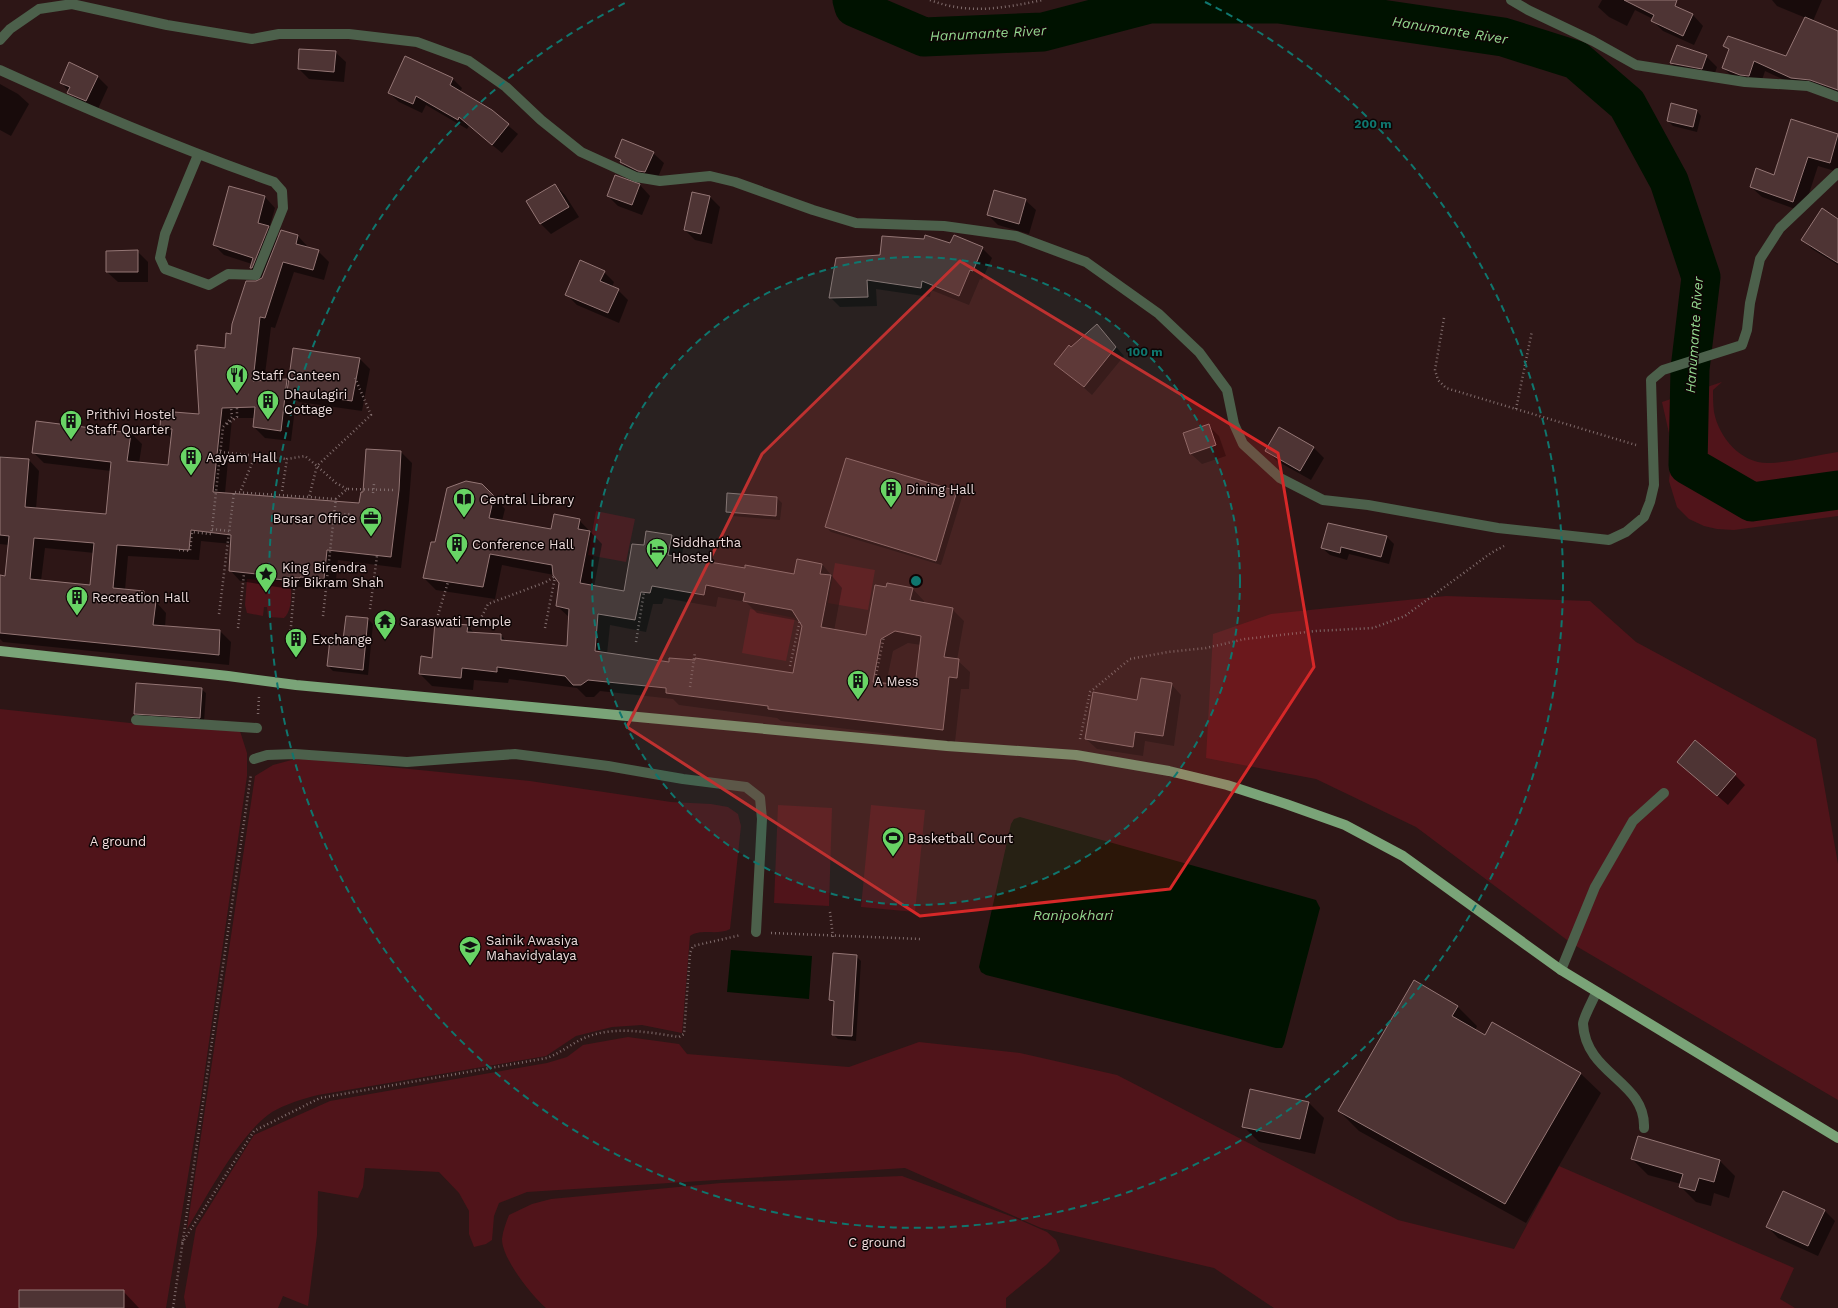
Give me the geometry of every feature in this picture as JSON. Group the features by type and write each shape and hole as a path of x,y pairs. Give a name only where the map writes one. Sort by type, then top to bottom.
{"main road":[{"path":"0,651 260,680 939,746 1076,755 1169,771 1226,785 1286,804 1345,826 1403,856 1561,970 1596,993 1838,1138"}],"street":[{"path":"1511,0 1528,10 1593,41 1636,65 1745,82 1808,86 1838,97"},
{"path":"0,40 10,28 39,9 72,4 167,25 252,40 279,34 349,34 417,42 469,61 506,88 541,120 581,152 636,177 660,181 710,176 735,182 813,210 856,223 944,226 1016,236 1086,262 1159,314 1199,352 1227,390 1234,424 1243,444 1280,478 1323,500 1368,505 1498,528 1608,540 1626,532 1644,517 1654,485 1654,450 1650,380 1663,370 1742,345 1747,330 1750,303 1760,259 1780,228 1838,172"},
{"path":"0,70 78,106 198,155 274,182 282,191 283,208 256,275 228,274 209,285 165,269 160,258 165,234 198,155"},
{"path":"136,720 257,728"},
{"path":"254,759 267,755 295,754 407,762 515,754 608,766 683,779 746,787 760,798 762,820 756,932"},
{"path":"1561,970 1596,887 1633,821 1664,793"},
{"path":"1596,993 1583,1023 1588,1046 1592,1054 1641,1105 1644,1118 1644,1128"}],"path":[{"path":"930,0 949,8 997,9 1043,0"},
{"path":"1444,318 1435,370 1438,380 1446,388 1654,450"},
{"path":"1516,409 1532,331"},
{"path":"309,497 317,466 371,415 355,378"},
{"path":"179,550 190,551 192,532 211,534 223,427 232,417 231,408"},
{"path":"223,427 237,417 238,408"},
{"path":"220,452 288,459 305,456 336,483 347,489 394,490"},
{"path":"241,490 255,456"},
{"path":"282,491 288,459"},
{"path":"373,493 374,484"},
{"path":"322,616 336,499 347,489"},
{"path":"219,614 234,492 336,499"},
{"path":"334,515 351,514"},
{"path":"212,529 229,531"},
{"path":"1076,755 1090,692 1130,659 1168,652 1206,648 1245,639 1316,631 1373,628 1405,616 1490,553 1508,544"},
{"path":"370,610 377,556"},
{"path":"238,628 244,574"},
{"path":"480,620 488,604 546,582 555,576 545,628"},
{"path":"290,638 295,578"},
{"path":"438,615 448,582"},
{"path":"636,642 644,592"},
{"path":"790,666 800,620"},
{"path":"876,675 884,636"},
{"path":"690,687 695,652"},
{"path":"257,728 260,680"},
{"path":"173,1308 254,759"},
{"path":"830,912 833,937"},
{"path":"182,1243 254,1131 320,1098 547,1058 565,1050 582,1039 595,1035 630,1029 679,1036 684,1034 690,953 693,946 756,932 833,937 921,939"}],"highlighted area":[{"path":"960,261 1278,453 1314,667 1170,889 920,916 627,727 762,454"}],"green space":[{"path":"1722,382 1713,390 1714,412 1721,431 1734,448 1742,455 1751,460 1771,463 1838,452 1838,516 1734,530 1717,529 1704,526 1689,519 1677,507 1669,481 1672,453 1662,402"},
{"path":"596,511 635,519 626,562 588,555"},
{"path":"835,563 875,570 868,610 828,603"},
{"path":"247,579 291,582 290,606 287,615 284,618 268,617 267,607 264,607 263,616 247,613 245,605"},
{"path":"1446,596 1590,601 1636,642 1816,739 1838,864 1838,1100 1571,943 1416,827 1316,779 1206,758 1213,634 1271,614"},
{"path":"750,609 795,618 786,661 742,653"},
{"name":"A ground","path":"0,709 130,723 240,731 247,753 247,776 201,1098 166,1308 124,1308 123,1290 19,1290 19,1308 0,1308"},
{"path":"299,758 530,781 671,802 711,804 728,807 738,814 741,826 730,929 720,932 699,933 690,936 682,1033 642,1025 612,1027 576,1036 546,1056 318,1095 288,1104 272,1112 248,1134 214,1183 187,1229 255,776 273,765"},
{"path":"778,805 832,808 829,906 774,903"},
{"name":"Basketball Court","path":"871,805 925,810 915,912 861,907"},
{"path":"628,1037 679,1044 687,1054 849,1067 919,1042 1020,1053 1117,1075 1398,1220 1514,1249 1559,1166 1794,1268 1780,1299 1795,1308 1274,1308 1214,1268 1041,1228 905,1168 527,1192 499,1203 494,1216 492,1240 486,1244 474,1247 469,1234 469,1211 459,1193 439,1172 365,1168 363,1187 358,1198 318,1191 317,1235 308,1306 283,1296 278,1308 186,1308 184,1297 196,1228 254,1135 330,1101 547,1063 567,1057 583,1045"},
{"name":"C ground","path":"902,1176 1013,1217 1047,1232 1056,1240 1060,1251 1046,1265 1006,1298 1006,1308 546,1308 526,1286 512,1266 503,1247 502,1236 509,1215 532,1204 551,1199 721,1183"}],"water":[{"name":"Ranipokhari","path":"1020,817 1316,900 1320,908 1282,1048 1276,1048 986,975 981,972 979,967 1011,824 1014,819"},
{"path":"731,950 812,956 809,999 727,992"}],"building":[{"path":"1624,0 1677,0 1675,6 1693,14 1683,36 1651,21 1654,15"},
{"path":"1805,17 1838,31 1838,90 1810,80 1791,78 1754,61 1749,76 1740,75 1722,68 1729,49 1723,46 1728,36 1786,56"},
{"path":"1677,45 1707,55 1702,69 1670,63"},
{"path":"299,49 336,51 334,72 298,69"},
{"path":"405,56 453,78 450,85 492,110 509,124 492,145 459,117 458,120 416,96 413,104 388,93"},
{"path":"69,62 98,76 86,101 67,93 70,87 60,83"},
{"path":"1671,103 1697,110 1693,127 1667,121"},
{"path":"1791,119 1838,134 1830,163 1808,157 1793,202 1750,187 1756,168 1774,175"},
{"path":"622,139 654,152 645,172 638,171 620,162 621,160 615,157"},
{"path":"615,175 640,184 632,205 607,196"},
{"path":"555,184 569,207 540,224 526,201"},
{"path":"229,186 265,196 258,223 269,226 252,268 250,268 253,258 213,245"},
{"path":"994,190 1026,199 1019,224 987,215"},
{"path":"692,192 710,196 701,234 684,230"},
{"path":"1822,208 1838,219 1838,263 1801,240"},
{"path":"281,230 298,235 296,244 319,250 313,270 283,262 265,318 260,317 253,381 287,379 281,431 253,427 255,407 222,408 213,492 359,503 361,492 363,492 366,449 401,451 399,490 391,557 327,550 324,579 286,577 285,580 265,578 266,575 229,571 231,535 191,530 189,550 117,545 113,588 144,591 144,600 156,601 153,625 220,630 219,655 0,633 0,575 5,576 9,536 0,535 0,457 29,459 25,507 106,514 111,462 32,453 36,421 131,433 127,461 168,465 172,429 160,428 161,411 199,414 195,350 197,350 197,345 225,348 226,333 231,334 232,324 246,281 256,281 262,278","holes":["34,538 94,543 90,585 30,579"]},
{"path":"925,235 950,243 954,235 983,247 973,271 970,270 959,296 922,281 921,288 867,280 868,297 829,298 836,258 880,255 882,236 924,239"},
{"path":"138,250 138,272 106,272 106,251"},
{"path":"580,260 605,271 600,281 619,289 608,313 565,295"},
{"path":"1097,324 1116,347 1084,387 1054,364 1069,345 1071,347"},
{"path":"293,348 360,358 352,401 287,392"},
{"path":"1209,424 1216,445 1190,454 1183,433"},
{"path":"1279,427 1314,447 1300,471 1265,451"},
{"name":"Dining Hall","path":"846,458 957,491 936,561 825,527"},
{"path":"466,481 482,484 494,496 489,518 551,529 554,514 580,519 578,529 590,531 580,583 624,591 632,544 644,545 646,531 672,535 668,555 745,568 745,565 794,574 797,559 822,564 820,574 831,575 821,627 866,635 875,585 886,587 887,583 913,588 910,600 953,608 944,657 959,659 957,678 949,677 943,730 768,709 768,706 666,693 666,688 588,680 581,685 573,685 565,676 497,667 497,672 462,668 461,678 419,674 421,656 432,658 435,622 468,625 467,632 501,634 501,640 567,646 569,609 556,606 559,583 553,575 552,565 490,554 483,587 423,578 431,542 435,542 447,488","holes":["706,585 745,593 743,601 792,610 802,626 793,673 695,658 695,660 669,658 669,662 595,651 598,614 635,620 641,592 650,593 652,586 704,595","895,631 921,636 915,686 873,682 881,639"]},
{"path":"727,493 777,497 776,516 726,512"},
{"path":"1328,523 1387,536 1381,557 1341,547 1340,553 1321,548"},
{"path":"346,616 368,618 363,670 327,666 330,639 343,640"},
{"path":"1141,678 1172,683 1163,736 1135,732 1133,747 1085,739 1093,692 1137,700"},
{"path":"136,683 202,688 200,718 134,714"},
{"path":"1695,740 1736,774 1717,796 1677,762"},
{"path":"833,953 857,955 852,1036 832,1035 834,1001 829,1000"},
{"path":"1414,980 1458,1006 1452,1016 1485,1035 1492,1022 1581,1073 1505,1204 1338,1111"},
{"path":"1250,1089 1309,1102 1300,1139 1242,1127"},
{"path":"1638,1136 1720,1160 1714,1182 1699,1178 1695,1191 1679,1187 1683,1174 1631,1159"},
{"path":"1783,1191 1825,1210 1808,1246 1766,1227"},
{"path":"19,1290 124,1290 124,1308 19,1308"}],"waterway":[{"name":"Hanumante River","path":"852,0 854,7 924,37 1043,32 1150,4 1279,4 1503,37 1576,60 1627,104 1669,181 1701,277 1690,369 1688,465 1752,502 1838,490"}],"place":[{"name":"Staff Canteen","path":"237,394"},
{"name":"Dhaulagiri Cottage","path":"268,420"},
{"name":"Prithivi Hostel Staff Quarter","path":"71,440"},
{"name":"Aayam Hall","path":"191,476"},
{"name":"Dining Hall","path":"891,508"},
{"name":"Central Library","path":"464,518"},
{"name":"Bursar Office","path":"371,538"},
{"name":"Conference Hall","path":"457,564"},
{"name":"Siddhartha Hostel","path":"657,568"},
{"name":"King Birendra Bir Bikram Shah","path":"266,594"},
{"name":"Recreation Hall","path":"77,616"},
{"name":"Saraswati Temple","path":"385,640"},
{"name":"Exchange","path":"296,658"},
{"name":"A Mess","path":"858,700"},
{"name":"Basketball Court","path":"893,858"},
{"name":"Sainik Awasiya Mahavidyalaya","path":"470,966"}]}
